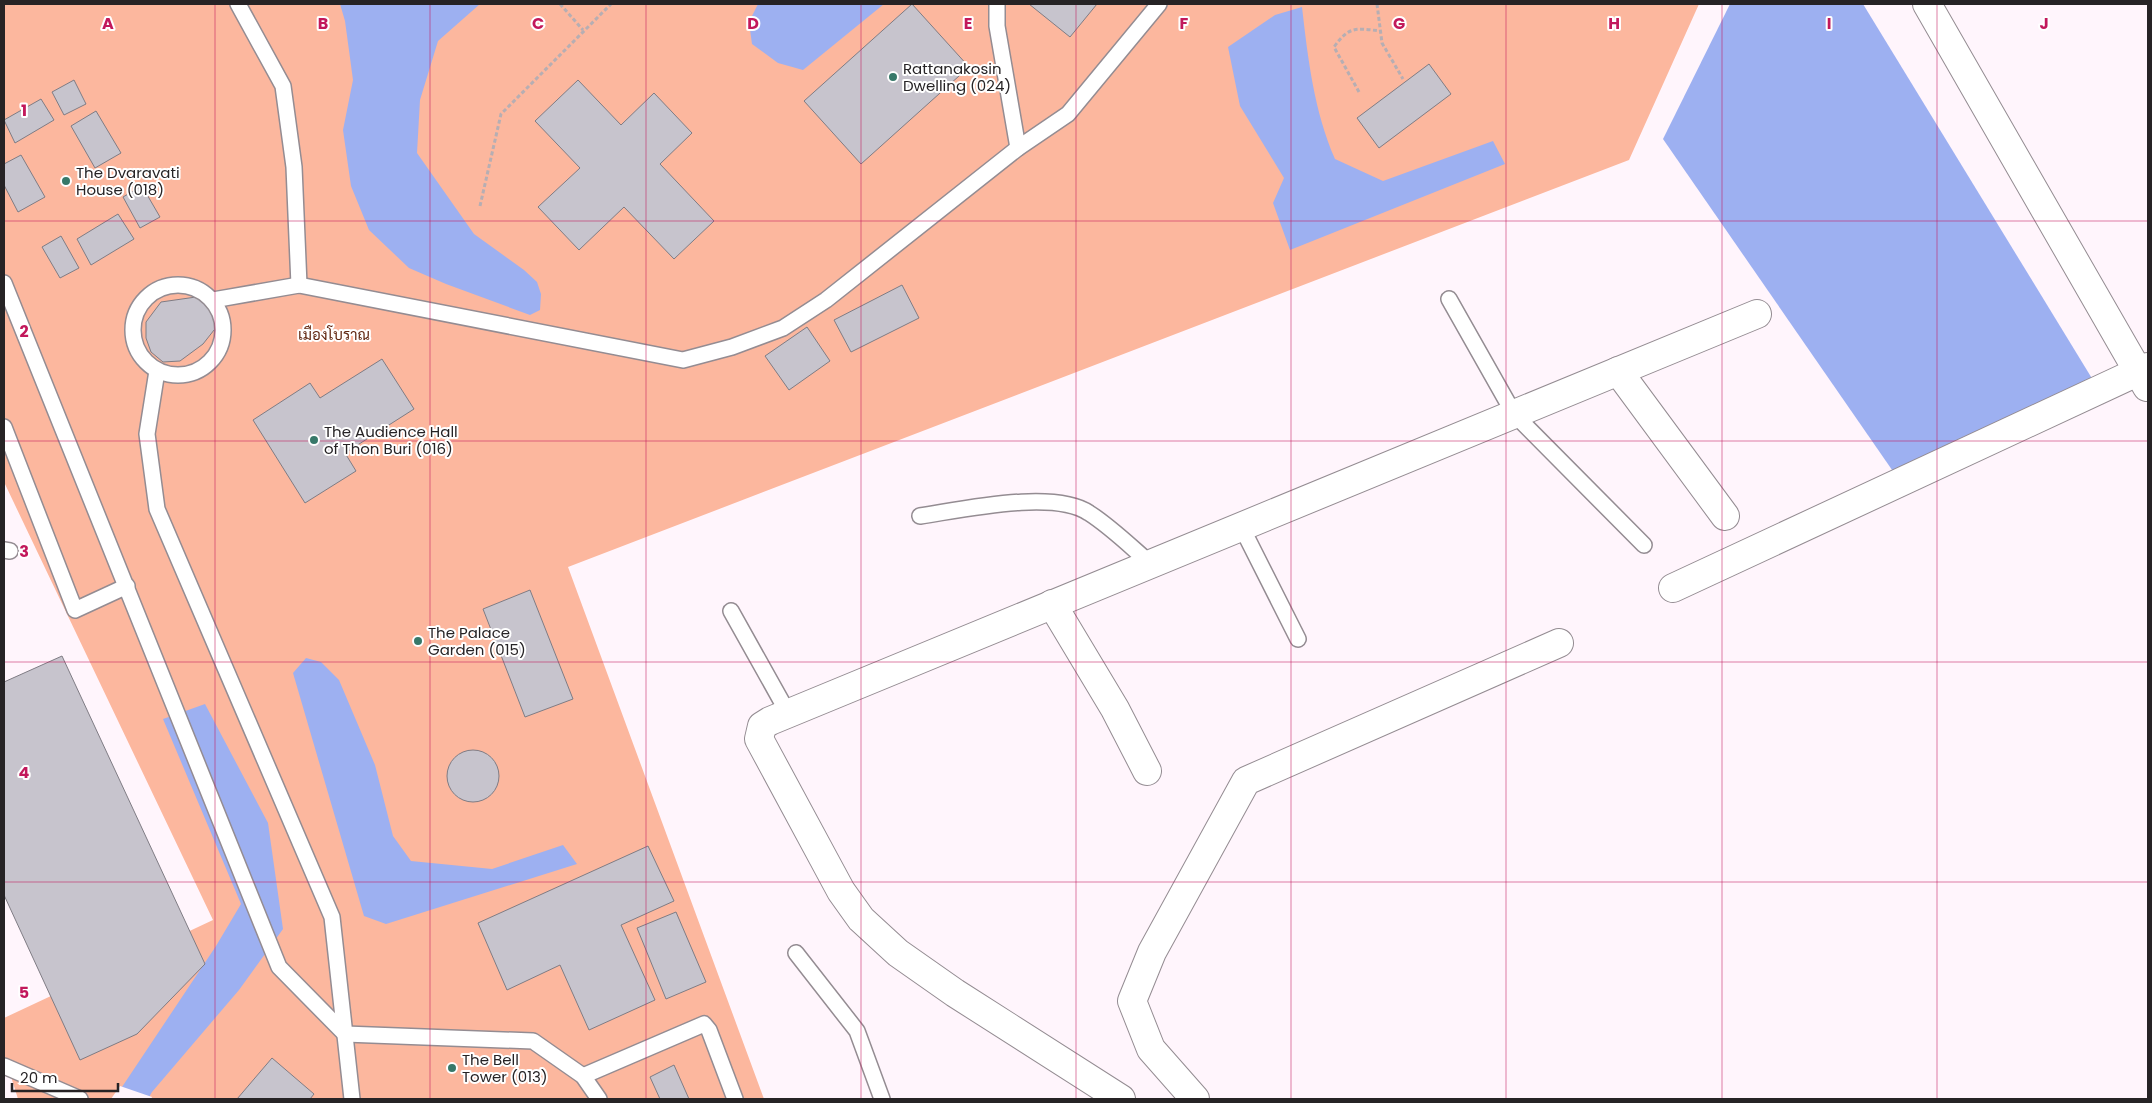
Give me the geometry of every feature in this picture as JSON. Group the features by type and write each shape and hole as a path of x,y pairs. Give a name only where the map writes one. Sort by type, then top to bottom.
{"street":[{"path":"1673,588 2145,375 1926,4"},
{"path":"1121,1099 906,959 861,919 841,891 759,739 762,726 788,713 1757,314"},
{"path":"1618,371 1725,516"},
{"path":"1052,604 1115,709 1147,771"},
{"path":"1195,1099 1150,1049 1132,1001 1152,952 1246,781 1559,643"}],"lane":[{"path":"238,4 283,86 294,166 299,285"},
{"path":"997,4 997,26 1018,148"},
{"path":"213,300 299,285 683,360 732,347 783,328 826,300 1018,148 1068,114 1159,4"},
{"path":"4,283 279,967 345,1034 534,1041 583,1076 600,1099"},
{"path":"182,284 199,289 213,300 222,316 224,334 219,351 208,365 192,374 175,376 157,371 143,360 134,345 132,327 138,310 148,296 164,287 182,284"},
{"path":"1449,299 1514,414 1644,545"},
{"path":"157,371 147,434 157,509 332,917 352,1099"},
{"path":"4,427 75,610 127,586"},
{"path":"920,516 1039,500 1064,504 1088,512 1151,564"},
{"path":"1241,526 1298,639"},
{"path":"731,611 788,713"},
{"path":"796,953 857,1031 882,1099"},
{"path":"583,1076 704,1024 709,1030 735,1099"},
{"path":"4,1066 80,1099"}],"path":[{"path":"560,4 583,30"},
{"path":"480,206 501,114 611,4"},
{"path":"1377,4 1382,43 1403,79"},
{"path":"1359,92 1334,47 1342,35 1356,28 1380,31"}],"green space":[{"name":"เมืองโบราณ","path":"4,4 1699,4 1629,160 568,567 764,1099 18,1099 4,1054 4,1018 213,920 4,482"}],"water":[{"path":"340,4 480,4 438,41 420,100 417,153 474,234 524,270 537,282 541,294 540,310 530,315 446,284 409,268 369,230 351,186 343,130 353,80 345,21"},
{"path":"758,4 884,4 803,70 778,63 752,44 749,22"},
{"path":"1730,4 1863,4 2096,385 1899,480 1663,139"},
{"path":"1302,7 1317,104 1335,159 1383,181 1493,141 1505,164 1290,250 1273,203 1284,178 1240,106 1228,47 1275,15"},
{"path":"306,658 321,662 339,680 375,765 393,836 411,861 492,869 563,845 577,864 386,924 364,916 293,673"},
{"path":"205,704 268,823 283,929 239,990 148,1099 114,1099 216,946 241,904 163,719"}],"pier":[{"path":"120,1086 152,1097 151,1099 111,1099"}],"building":[{"path":"912,4 969,67 861,164 804,101"},
{"path":"1029,4 1097,4 1070,37"},
{"path":"1429,64 1451,94 1379,148 1357,118"},
{"path":"74,80 86,104 64,115 52,92"},
{"path":"578,80 621,125 654,93 692,133 660,164 714,221 674,259 624,207 579,250 538,207 580,168 535,121"},
{"path":"41,99 54,120 15,143 4,120"},
{"path":"96,111 121,153 95,168 71,126"},
{"path":"21,155 45,197 18,212 4,185 4,164"},
{"path":"142,186 160,217 140,228 123,197"},
{"path":"118,214 134,239 91,265 77,239"},
{"path":"61,236 79,268 60,278 42,247"},
{"path":"902,285 919,318 851,352 834,320"},
{"path":"196,297 212,309 218,325 203,344 180,361 163,362 151,352 146,338 146,322 161,302"},
{"path":"807,327 830,361 789,390 765,356"},
{"path":"382,359 414,409 345,453 356,471 305,503 253,420 310,383 320,398"},
{"path":"530,590 573,699 525,717 483,609"},
{"path":"62,656 205,964 137,1034 80,1060 4,895 4,682"},
{"path":"473,750 483,752 491,758 497,766 499,776 497,786 491,794 483,800 473,802 463,800 455,794 449,786 447,776 449,766 455,758 463,752"},
{"path":"648,846 674,901 621,925 655,1000 589,1030 560,965 507,990 478,923"},
{"path":"676,912 706,982 666,999 637,928"},
{"path":"272,1058 314,1094 310,1099 237,1099"},
{"path":"674,1065 689,1099 660,1099 650,1077"}],"place":[{"name":"Rattanakosin Dwelling (024)","path":"893,77"},
{"name":"The Dvaravati House (018)","path":"66,181"},
{"name":"The Audience Hall of Thon Buri (016)","path":"314,440"},
{"name":"The Palace Garden (015)","path":"418,641"},
{"name":"The Bell Tower (013)","path":"452,1068"}]}
